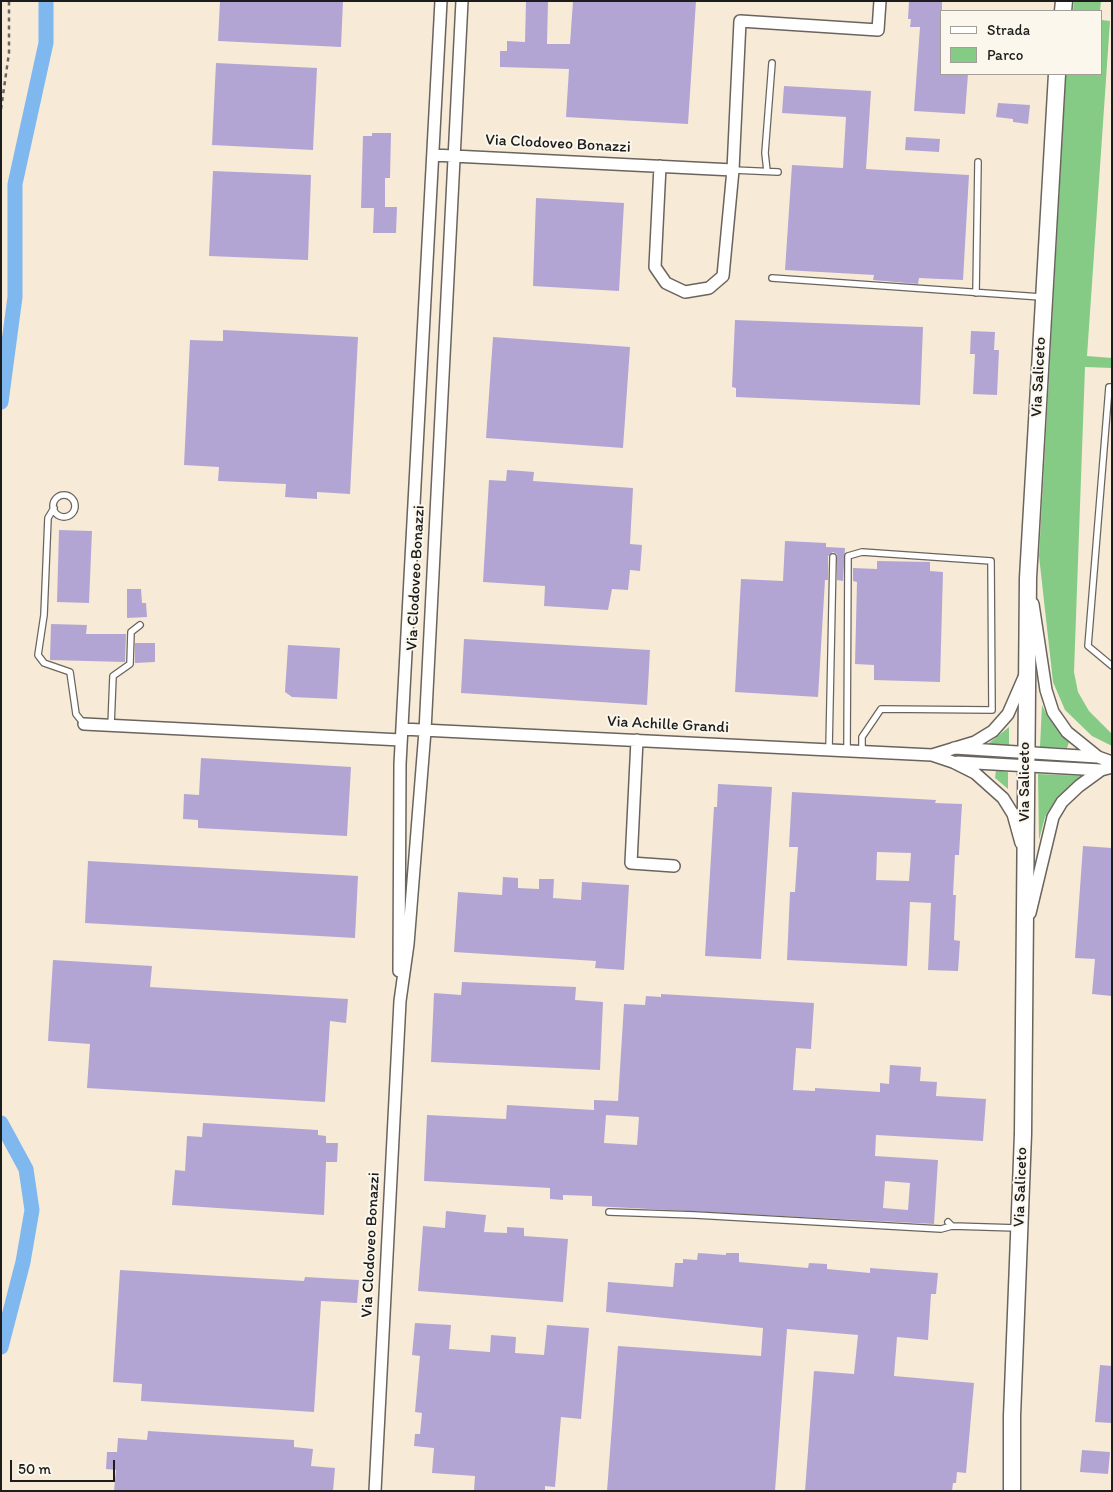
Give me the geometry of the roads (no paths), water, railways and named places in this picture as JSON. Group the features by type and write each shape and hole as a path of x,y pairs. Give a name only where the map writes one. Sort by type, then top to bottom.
{"main road":[{"name":"Via Saliceto","path":"1012,1491 1012,1416 1023,1134 1028,578 1057,75"}],"street":[{"name":"Via Clodoveo Bonazzi","path":"375,1491 400,1001 398,943 401,734 441,1"},
{"name":"Via Clodoveo Bonazzi","path":"400,1001 408,944 425,731 462,1"},
{"path":"660,166 655,267 666,282 685,292 709,288 724,276 733,170 740,21 878,30 880,1"},
{"name":"Via Clodoveo Bonazzi","path":"433,155 733,170"},
{"path":"1028,578 1046,690 1052,712 1067,732 1098,757 1112,762"},
{"name":"Via Achille Grandi","path":"932,754 975,742 993,731 1008,714 1026,672"},
{"path":"84,724 401,734"},
{"name":"Via Achille Grandi","path":"401,734 425,731 932,754 954,762 975,773 1003,798 1013,814 1025,854"},
{"path":"638,740 631,863 674,866"},
{"name":"Via Achille Grandi","path":"954,748 1025,759"},
{"path":"1025,759 1098,757"},
{"path":"1025,759 1106,769"},
{"name":"Via Achille Grandi","path":"954,762 1025,759"},
{"path":"1024,944 1053,817 1062,802 1106,769"}],"lane":[{"path":"767,172 765,153 772,63"},
{"path":"976,293 978,162"},
{"path":"733,170 778,172"},
{"path":"772,278 1044,297"},
{"path":"1112,388 1109,387 1088,646 1112,666"},
{"path":"54,508 48,518 44,615 38,655 44,663 70,672 76,714 84,724"},
{"path":"847,750 848,556 862,552 991,561 992,710 881,709 862,737 862,751"},
{"path":"829,750 833,557"},
{"path":"111,726 112,676 130,664 131,632 140,625"},
{"path":"609,1212 695,1215 940,1230 950,1224 1020,1228"}],"waterway":[{"path":"1,402 15,297 15,184 46,43 46,1"},
{"path":"1,1123 26,1169 32,1210 23,1262 1,1347"}]}
